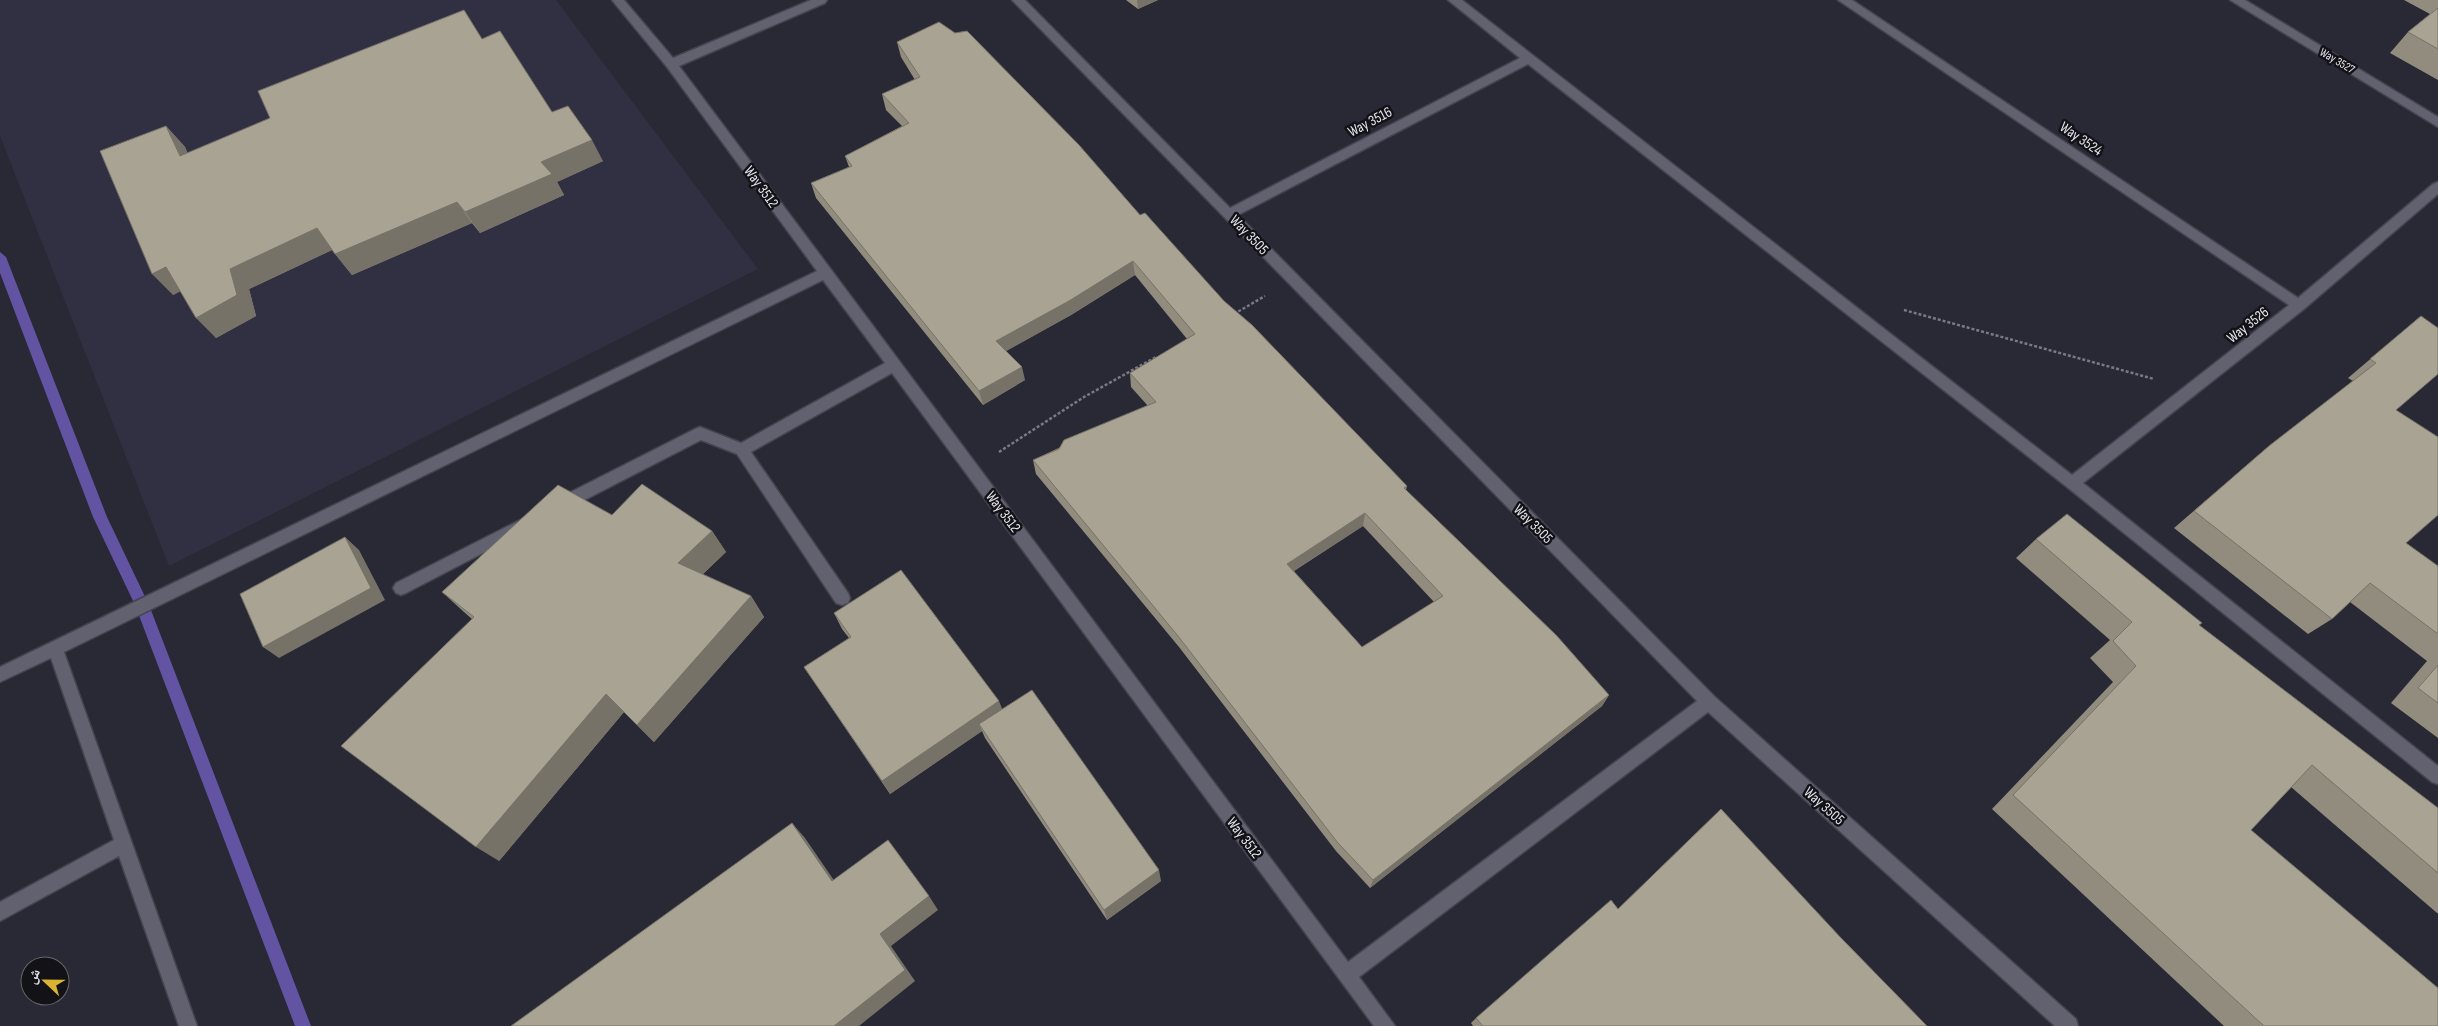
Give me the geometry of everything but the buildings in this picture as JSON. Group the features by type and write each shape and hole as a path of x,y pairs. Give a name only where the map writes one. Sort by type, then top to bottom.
{"street":[{"name":"Way 3512","path":"618,0 671,64 1346,975 1386,1026"},
{"path":"671,64 821,0"},
{"name":"Way 3505","path":"1018,0 1708,702 2069,1026"},
{"path":"1454,0 2072,483 2438,776"},
{"name":"Way 3524","path":"1844,0 2300,305"},
{"name":"Way 3527","path":"2236,0 2438,122"},
{"name":"Way 3516","path":"1229,214 1527,58"},
{"name":"Way 3526","path":"2072,483 2300,305 2438,187"},
{"path":"0,675 825,273"},
{"path":"742,450 893,365"},
{"path":"401,588 700,433 742,450 842,598"},
{"path":"55,648 188,1026"},
{"path":"1346,975 1708,702"},
{"path":"0,912 124,844"}],"path":[{"path":"1232,315 1294,280"},
{"path":"1896,308 2190,390"},
{"path":"971,470 1084,397 1163,354"}],"shaded area":[{"path":"0,0 556,0 758,269 169,566 0,136"}],"waterway":[{"path":"0,257 100,517 142,605 303,1026"}]}
